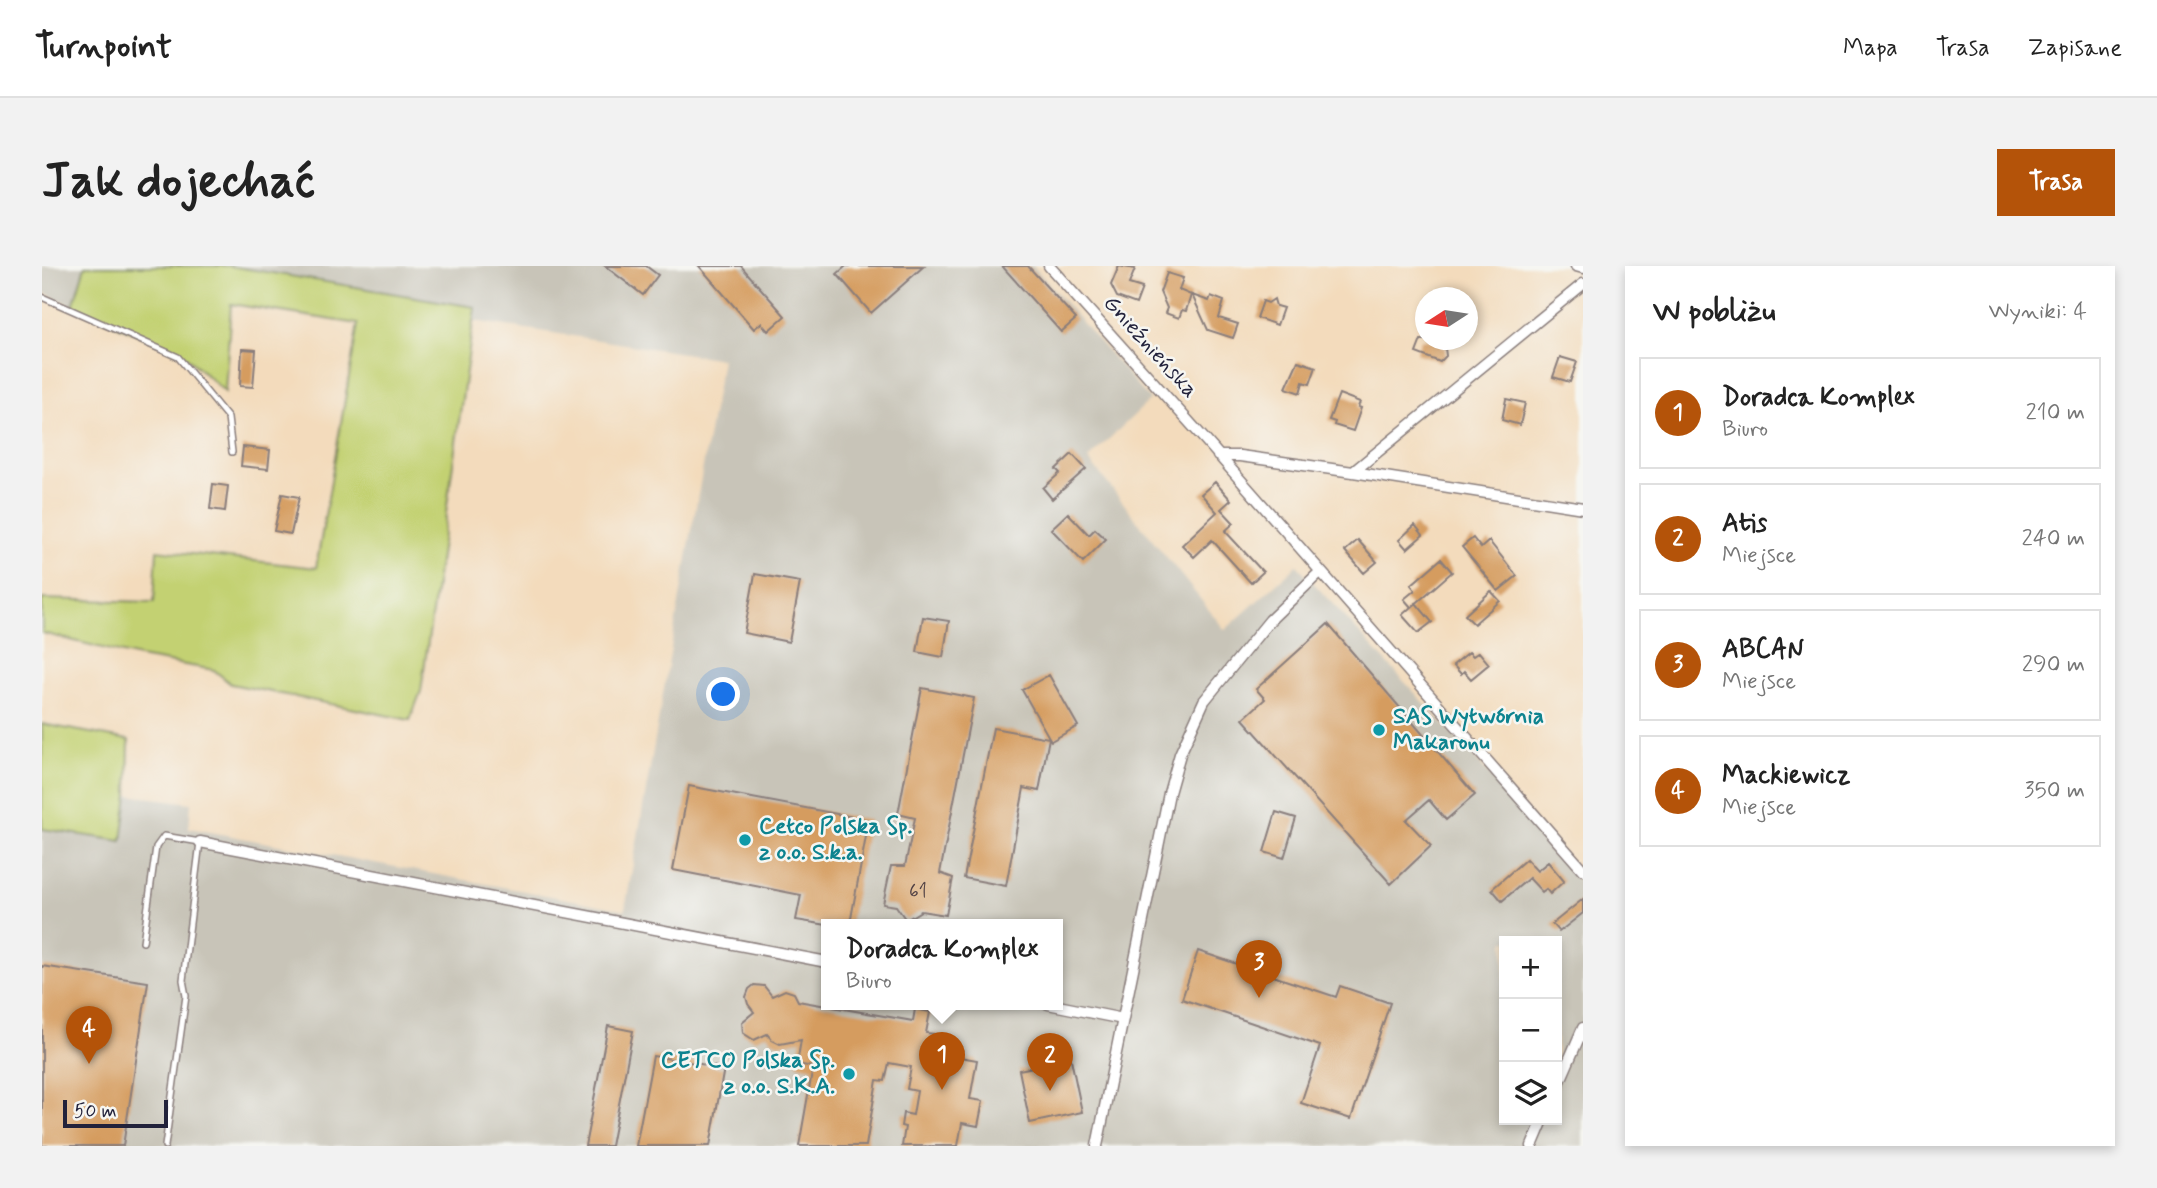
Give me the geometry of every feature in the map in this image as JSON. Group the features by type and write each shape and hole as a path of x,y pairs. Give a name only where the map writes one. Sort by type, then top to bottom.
{"street":[{"name":"Gnieźnieńska","path":"1049,266 1583,870"},
{"path":"1576,266 1583,268"},
{"path":"1353,472 1583,284"},
{"path":"1218,456 1240,456 1353,472 1583,508"},
{"path":"1097,1146 1180,754 1204,701 1270,620 1320,572"},
{"path":"200,842 821,961"},
{"path":"1063,1007 1123,1018"},
{"path":"1562,1076 1583,1028"},
{"path":"1532,1146 1541,1125"}],"lane":[{"path":"42,297 178,358 228,418 232,452"},
{"path":"143,942 156,847 164,836 200,842 183,980 186,996 165,1146"}],"shaded area":[{"path":"42,266 85,266 73,306 42,292"},
{"path":"230,266 1033,266 1150,400 1088,459 1225,630 1297,565 1505,791 1583,886 1583,1146 42,1146 42,829 122,841 128,795 191,803 189,828 625,910 722,359 474,321 475,307"}],"green space":[{"path":"85,266 230,266 475,307 421,691 410,720 231,684 214,670 139,657 42,633 42,599 154,602 157,550 316,568 358,324 231,304 225,392 184,355 73,306"},
{"path":"42,724 129,740 128,795 122,841 42,829"}],"building":[{"path":"605,266 646,266 658,275 643,295"},
{"path":"699,266 741,266 785,316 768,331 761,323 754,329"},
{"path":"846,266 924,266 871,313 837,274"},
{"path":"1002,266 1028,266 1076,319 1061,332"},
{"path":"1119,266 1135,269 1129,284 1142,288 1136,304 1117,297 1111,285"},
{"path":"1167,273 1183,278 1179,290 1191,295 1186,311 1182,310 1179,318 1165,313 1167,308 1160,292"},
{"path":"1192,295 1209,301 1211,296 1224,301 1219,318 1238,324 1233,338 1208,330"},
{"path":"1274,299 1276,306 1283,308 1277,325 1257,318 1263,301 1268,303"},
{"path":"242,349 256,350 253,387 240,386"},
{"path":"1417,350 1445,350 1446,356 1440,362 1416,353"},
{"path":"1560,357 1577,362 1570,382 1553,377"},
{"path":"1298,361 1316,367 1310,384 1303,382 1300,393 1286,388"},
{"path":"1339,394 1360,402 1358,407 1361,408 1353,431 1334,425 1335,422 1329,420"},
{"path":"1506,399 1525,403 1520,425 1502,420"},
{"path":"243,447 270,450 268,469 241,466"},
{"path":"1072,454 1086,469 1052,499 1043,488 1060,473 1056,469"},
{"path":"1215,482 1231,500 1221,509 1234,523 1225,531 1263,572 1251,583 1212,540 1194,557 1182,545 1217,512 1201,494"},
{"path":"213,484 228,486 225,511 210,509"},
{"path":"282,494 299,497 291,534 274,531"},
{"path":"1068,513 1089,535 1095,529 1106,539 1083,562 1051,529"},
{"path":"1415,525 1423,535 1407,549 1399,540"},
{"path":"1473,538 1481,548 1489,541 1517,576 1498,591 1462,547"},
{"path":"1358,540 1377,562 1364,573 1345,551"},
{"path":"1441,559 1452,572 1416,603 1432,622 1418,633 1402,615 1411,607 1404,599 1415,590 1411,585"},
{"path":"755,574 800,582 789,642 744,633"},
{"path":"1491,591 1500,601 1474,624 1465,615"},
{"path":"923,617 949,621 943,657 917,652"},
{"path":"1328,624 1475,795 1446,820 1429,800 1406,820 1431,846 1391,884 1243,719 1265,699 1256,689"},
{"path":"1469,652 1473,656 1479,652 1489,664 1471,679 1464,671 1461,674 1453,665"},
{"path":"1049,675 1078,726 1051,741 1022,690"},
{"name":"Cetco Polska Sp. z o.o. S.k.a.","path":"922,688 974,698 940,873 953,878 946,915 921,911 905,919 896,906 883,904 891,866 905,866 915,818 898,814"},
{"path":"993,728 1049,738 1039,791 1024,788 1006,886 964,878"},
{"name":"Cetco Polska Sp. z o.o. S.k.a.","path":"689,786 869,820 851,919 821,919 821,924 796,920 801,895 673,870"},
{"path":"1276,812 1296,818 1284,858 1264,852"},
{"path":"1526,859 1537,871 1548,862 1564,881 1550,894 1546,889 1542,892 1529,878 1502,901 1492,889"},
{"path":"1583,899 1583,913 1559,932 1552,924"},
{"path":"1198,951 1336,997 1340,986 1390,1003 1351,1119 1301,1103 1320,1046 1182,999"},
{"path":"42,966 148,982 123,1146 42,1146"},
{"path":"754,985 764,986 772,996 785,990 794,993 798,1001 821,1005 821,1010 850,1010 913,1021 915,1010 930,1012 926,1033 943,1035 941,1047 962,1050 960,1057 977,1060 970,1099 983,1101 978,1126 962,1123 958,1146 902,1146 905,1127 901,1126 903,1113 913,1115 917,1091 907,1089 911,1067 889,1063 885,1081 877,1080 866,1146 799,1146 813,1067 797,1064 801,1040 780,1044 767,1034 754,1040 743,1033 742,1022 754,1012 746,997"},
{"path":"608,1026 633,1031 611,1146 585,1146"},
{"path":"653,1056 724,1068 710,1146 636,1146"},
{"path":"1071,1059 1082,1112 1030,1123 1019,1070"}],"place":[{"name":"SAS Wytwórnia Makaronu","path":"1379,730"},
{"name":"Cetco Polska Sp. z o.o. S.k.a.","path":"745,840"},
{"name":"ABCAN","path":"1259,998"},
{"name":"Mackiewicz","path":"89,1064"},
{"name":"CETCO Polska Sp. z o.o. S.K.A.","path":"849,1074"},
{"name":"Doradca Komplex","path":"942,1090"},
{"name":"Atis","path":"1050,1091"}]}
